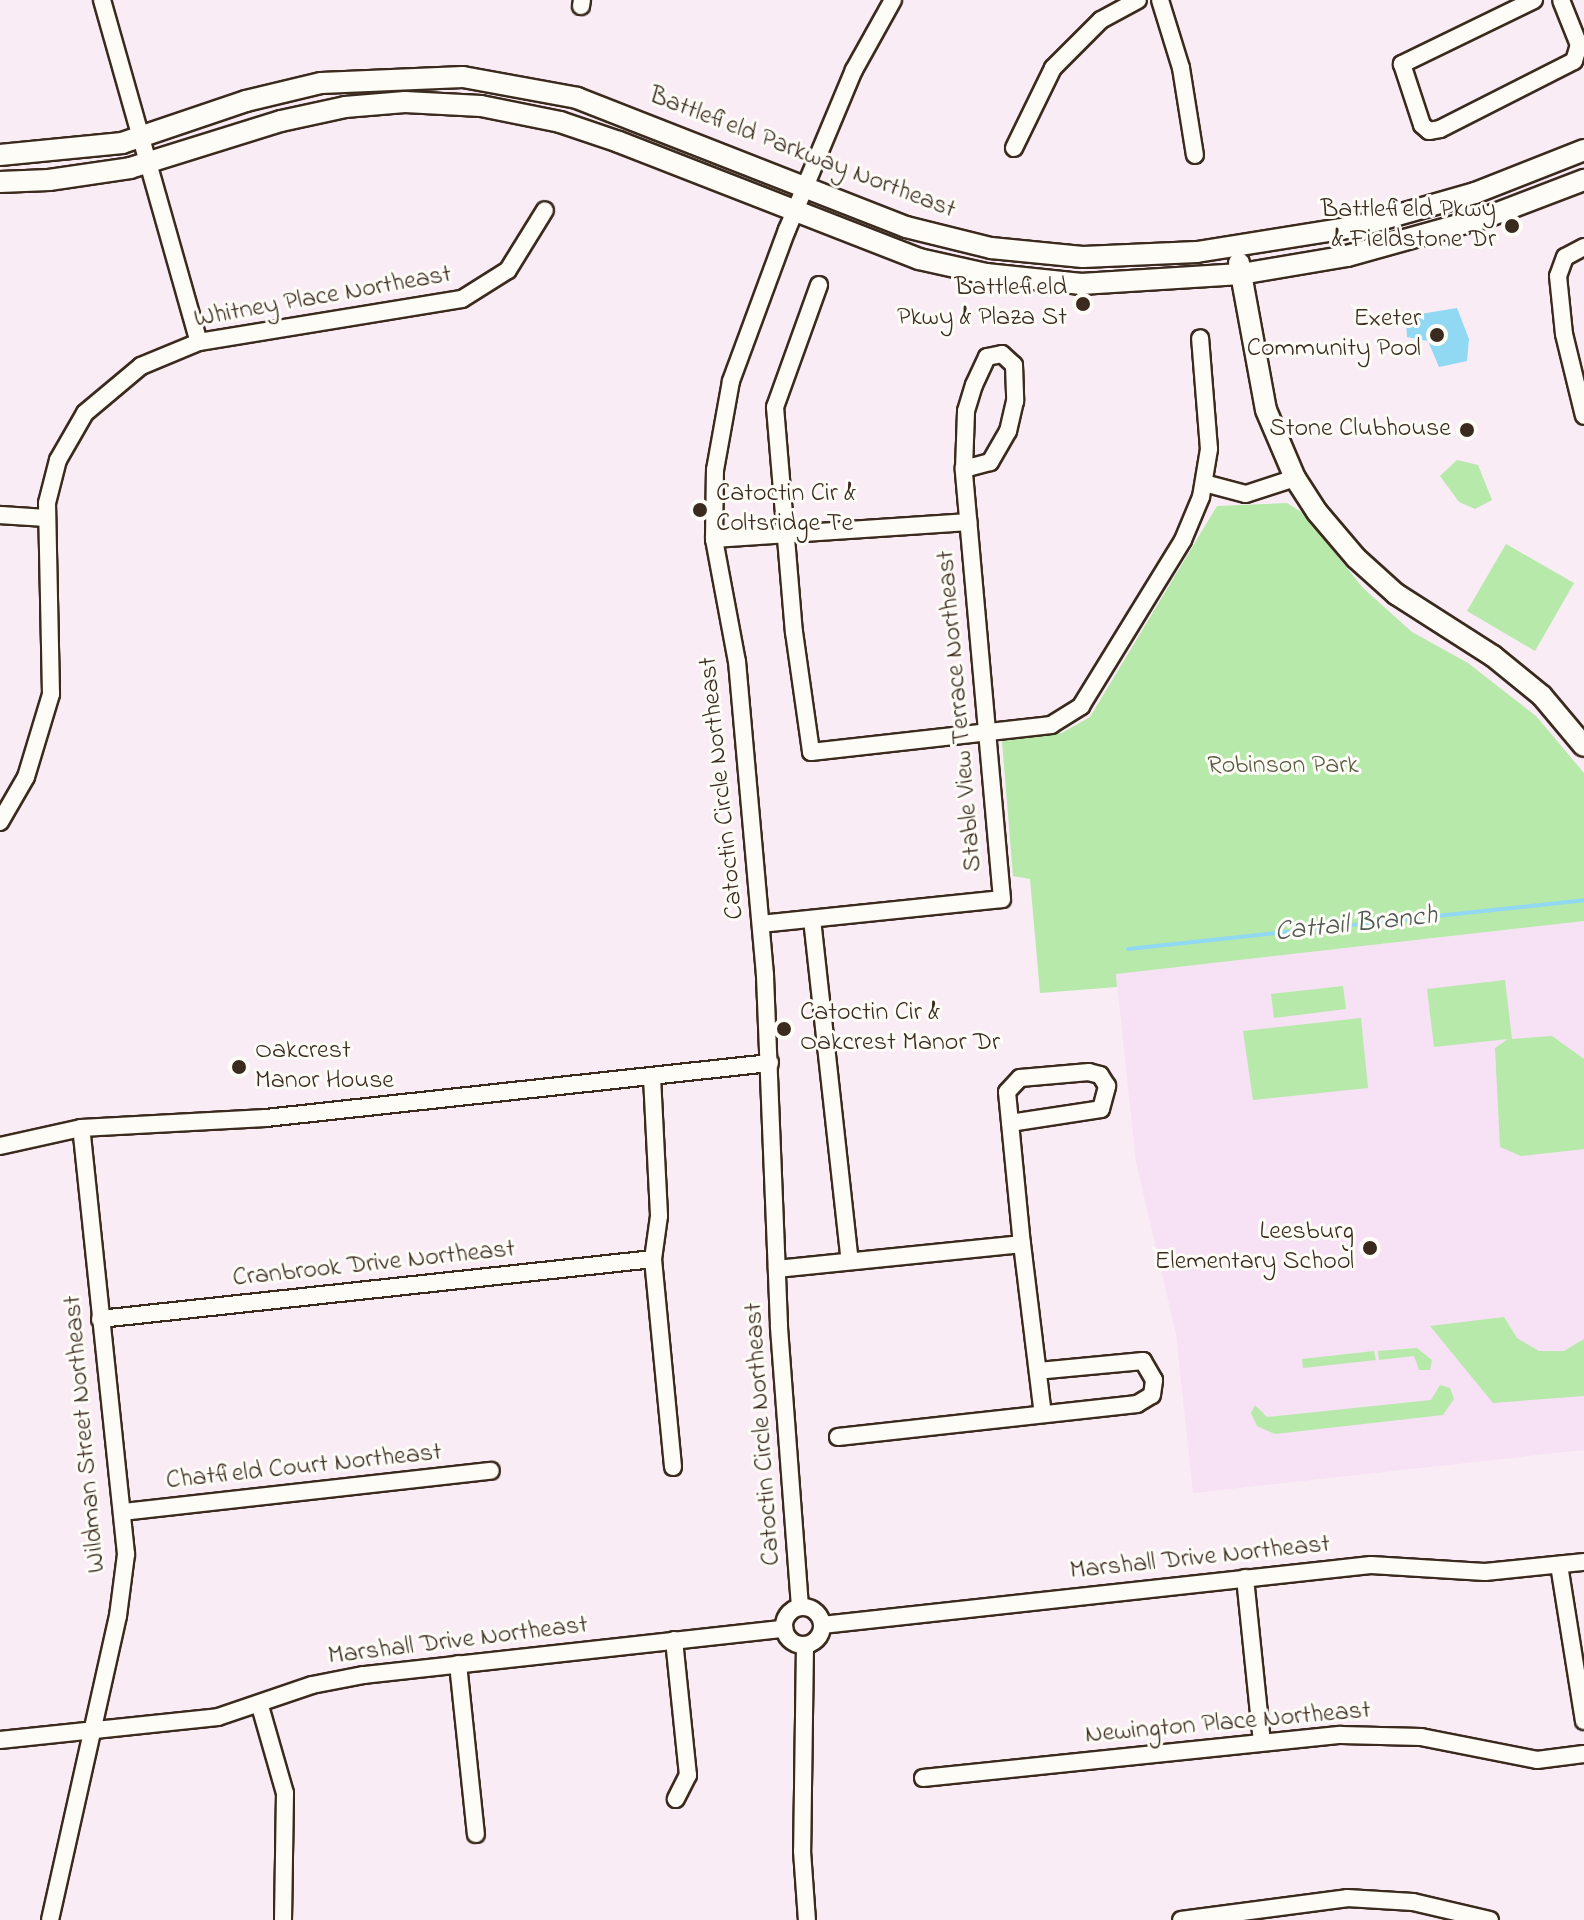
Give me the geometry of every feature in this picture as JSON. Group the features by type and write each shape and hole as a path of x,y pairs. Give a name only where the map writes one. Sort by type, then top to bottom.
{"main road":[{"name":"Battlefield Parkway Northeast","path":"0,155 60,153 140,137 321,83 463,77 577,98 906,227 1029,254 1135,256 1236,247 1403,215 1584,150"},
{"name":"Battlefield Parkway Northeast","path":"0,182 79,177 147,163 311,113 442,103 560,122 919,259 1029,280 1128,283 1241,274 1427,236 1584,180"},
{"path":"1236,247 1258,382 1295,478 1356,558 1396,594 1493,656 1542,696 1584,746"}],"street":[{"path":"102,0 199,342"},
{"name":"Catoctin Circle Northeast","path":"800,1607 777,1269 770,1063 761,924 737,662 714,539 715,470 724,410 794,212 869,38 893,0"},
{"path":"1014,148 1053,68 1101,20 1138,0"},
{"path":"1160,0 1181,68 1195,155"},
{"path":"1534,0 1402,64 1422,125 1429,131 1440,129 1574,61 1579,45 1561,0"},
{"name":"Whitney Place Northeast","path":"2,814 26,777 51,694 54,647 46,518 58,460 85,413 141,366 199,342 462,299 508,270 545,210"},
{"path":"1584,247 1565,257 1558,276 1564,334 1584,416"},
{"path":"819,285 775,407 785,535 811,752 1051,725 1081,706 1183,540 1204,483 1208,437 1200,338"},
{"name":"Stable View Terrace Northeast","path":"761,924 1002,899 968,522 964,469 963,439 974,385 987,357 1002,354 1014,365 1015,401 1008,431 990,462 964,469"},
{"path":"1204,483 1246,494 1295,478"},
{"path":"0,515 46,518"},
{"path":"714,539 968,522"},
{"path":"812,919 850,1261"},
{"path":"0,1146 81,1128 266,1118 770,1063"},
{"path":"1010,1123 1101,1109 1107,1086 1100,1075 1089,1072 1020,1078 1007,1092 1010,1123 1022,1244 1043,1414"},
{"path":"652,1077 659,1216 653,1259 673,1467"},
{"name":"Wildman Street Northeast","path":"50,1920 124,1582 123,1512 81,1128"},
{"path":"777,1269 1022,1244"},
{"name":"Cranbrook Drive Northeast","path":"100,1319 653,1259"},
{"path":"838,1437 1137,1404 1152,1395 1154,1380 1143,1361 1038,1371"},
{"name":"Chatfield Court Northeast","path":"123,1512 491,1471"},
{"name":"Marshall Drive Northeast","path":"822,1625 1371,1565 1452,1573 1584,1562"},
{"path":"1559,1565 1584,1721"},
{"path":"1245,1578 1262,1742"},
{"path":"800,1607 815,1611 822,1625 818,1639 805,1645 793,1643 784,1629 788,1615 800,1607"},
{"name":"Marshall Drive Northeast","path":"0,1740 218,1717 341,1678 784,1629"},
{"path":"674,1640 688,1775 676,1799"},
{"path":"805,1645 802,1851 807,1920"},
{"path":"458,1664 476,1834"},
{"path":"260,1706 285,1793 283,1920"},
{"name":"Newington Place Northeast","path":"923,1778 1262,1742 1381,1734 1537,1760 1584,1754"},
{"path":"1181,1920 1307,1902 1381,1898 1490,1920"},
{"path":"1307,1902 1310,1920"}],"shaded area":[{"name":"Leesburg Elementary School","path":"1584,921 1584,1450 1193,1493 1176,1334 1136,1162 1116,974"}],"green space":[{"path":"1457,460 1478,465 1492,500 1475,509 1459,502 1440,476"},
{"name":"Robinson Park","path":"1287,503 1303,513 1363,588 1412,632 1468,663 1536,716 1584,773 1584,921 1116,974 1117,987 1040,993 1030,879 1013,876 1002,741 1062,733 1090,717 1217,506"},
{"path":"1506,544 1574,583 1535,651 1467,611"},
{"path":"1505,980 1512,1039 1552,1036 1584,1059 1584,1149 1521,1156 1500,1147 1495,1048 1508,1039 1434,1047 1427,989"},
{"path":"1343,986 1346,1009 1274,1018 1271,994"},
{"path":"1361,1018 1368,1088 1253,1100 1243,1031"},
{"path":"1504,1317 1517,1338 1539,1351 1564,1351 1584,1339 1584,1396 1493,1403 1430,1326"},
{"path":"1417,1348 1432,1360 1430,1370 1419,1370 1414,1356 1379,1360 1378,1351"},
{"path":"1374,1351 1376,1360 1303,1368 1302,1359"},
{"path":"1440,1385 1450,1388 1454,1399 1443,1415 1275,1434 1257,1426 1251,1413 1255,1405 1267,1417 1431,1400"}],"water":[{"name":"Exeter Community Pool","path":"1457,308 1469,339 1467,361 1439,367 1428,341 1407,337 1406,322 1414,315"}],"waterway":[{"name":"Cattail Branch","path":"1128,949 1584,900"}],"place":[{"name":"Battlefield Pkwy & Fieldstone Dr","path":"1512,226"},
{"name":"Battlefield Pkwy & Plaza St","path":"1083,304"},
{"name":"Exeter Community Pool","path":"1437,335"},
{"name":"Stone Clubhouse","path":"1467,430"},
{"name":"Catoctin Cir & Coltsridge Te","path":"700,510"},
{"name":"Catoctin Cir & Oakcrest Manor Dr","path":"784,1029"},
{"name":"Oakcrest Manor House","path":"239,1067"},
{"name":"Leesburg Elementary School","path":"1370,1248"}]}
